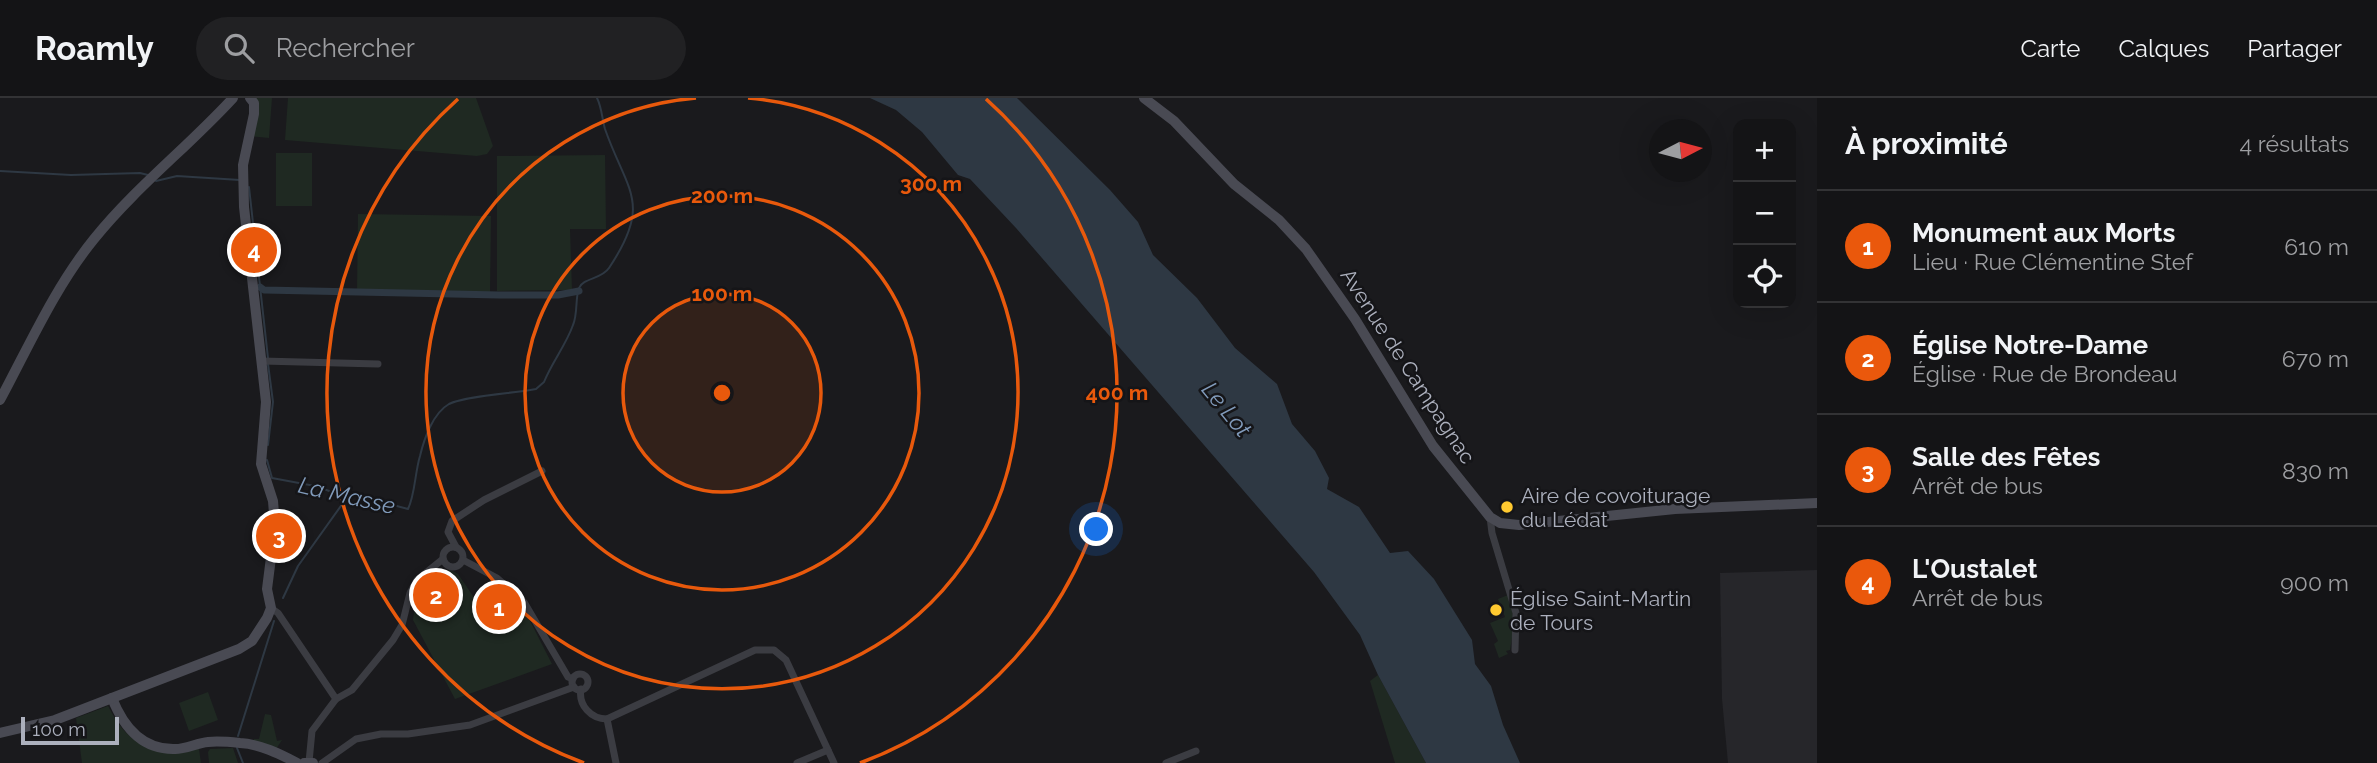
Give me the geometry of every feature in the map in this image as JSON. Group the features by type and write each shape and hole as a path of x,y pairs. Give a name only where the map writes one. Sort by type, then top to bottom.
{"street":[{"path":"0,400 63,282 92,241 125,203 233,98"},
{"path":"0,733 55,720 239,649 252,641 271,608 267,589 275,526 273,501 261,464 267,361 244,207 243,164 254,114 254,103 250,98"},
{"name":"Avenue de Campagnac","path":"1144,98 1174,121 1234,184 1279,220 1306,249 1355,319 1433,446 1490,517"},
{"path":"267,361 378,364"},
{"path":"541,471 485,500 452,521 448,532 463,560 497,578 524,602 547,645 576,685 586,711 598,719 607,719 755,650 774,649 786,660 834,763"},
{"path":"1490,517 1500,523 1519,526 1675,509 1817,503"},
{"path":"1490,517 1492,533 1516,613 1515,650"},
{"path":"112,698 130,731 151,744 175,749 208,742 244,743 306,763 312,731 335,699 352,690 393,640 402,625 410,593 417,580 443,559 445,550 456,547"},
{"path":"443,559 446,565 454,567 463,560"},
{"path":"271,608 278,613 335,699"},
{"path":"322,763 356,739 470,725 576,685"},
{"path":"607,719 616,763"},
{"path":"797,763 828,750"},
{"path":"1166,763 1196,751"}],"shaded area":[{"path":"254,98 272,98 269,138 248,136"},
{"path":"288,98 476,98 493,146 487,154 477,156 285,140"},
{"path":"276,153 312,153 312,206 276,206"},
{"path":"605,155 606,229 570,229 572,290 497,291 497,156"},
{"path":"358,214 491,216 490,294 357,292"},
{"path":"450,569 458,574 486,615 512,609 526,613 552,664 455,699 413,620 414,612 441,611 447,608 448,602 437,575"},
{"path":"1817,570 1817,763 1728,763 1722,699 1720,573"},
{"path":"1508,595 1513,616 1510,650 1499,658 1494,644 1498,641 1490,623 1505,617 1498,599"},
{"path":"1378,675 1426,763 1395,763 1370,681"},
{"path":"208,692 218,720 189,731 179,703"},
{"path":"108,706 117,721 135,740 155,746 199,749 201,763 82,763 76,718"},
{"path":"265,714 271,715 277,741 282,740 276,749 253,741 259,739"},
{"path":"233,748 238,763 209,763 210,749"}],"water":[{"name":"Le Lot","path":"870,98 1017,98 1110,190 1138,222 1153,255 1197,298 1235,348 1277,384 1292,424 1315,451 1329,478 1327,489 1359,507 1390,553 1408,551 1434,579 1472,640 1475,664 1491,686 1503,725 1520,763 1426,763 1378,675 1360,635 1314,572 1016,228 970,179 958,175 922,132 896,110"}],"waterway":[{"name":"La Masse","path":"267,460 272,478 408,509 424,442 443,408 456,401 536,389 544,382 573,325 579,288 584,282 609,268 622,246 633,212 628,183 605,129 597,98"},
{"name":"La Masse","path":"0,171 148,175"},
{"name":"La Masse","path":"156,181 177,176 240,180"},
{"name":"La Masse","path":"249,187 268,358"},
{"path":"260,287 264,290 499,295 558,295 579,291"},
{"name":"La Masse","path":"268,364 273,402 268,445"},
{"path":"283,598 298,566 348,496"},
{"path":"238,736 274,621"},
{"path":"237,748 243,763"}],"place":[{"name":"L'Oustalet","path":"254,250"},
{"name":"Aire de covoiturage du Lédat","path":"1507,507"},
{"name":"Salle des Fêtes","path":"279,536"},
{"name":"Église Notre-Dame","path":"436,595"},
{"name":"Monument aux Morts","path":"499,607"},
{"name":"Église Saint-Martin de Tours","path":"1496,610"}]}
